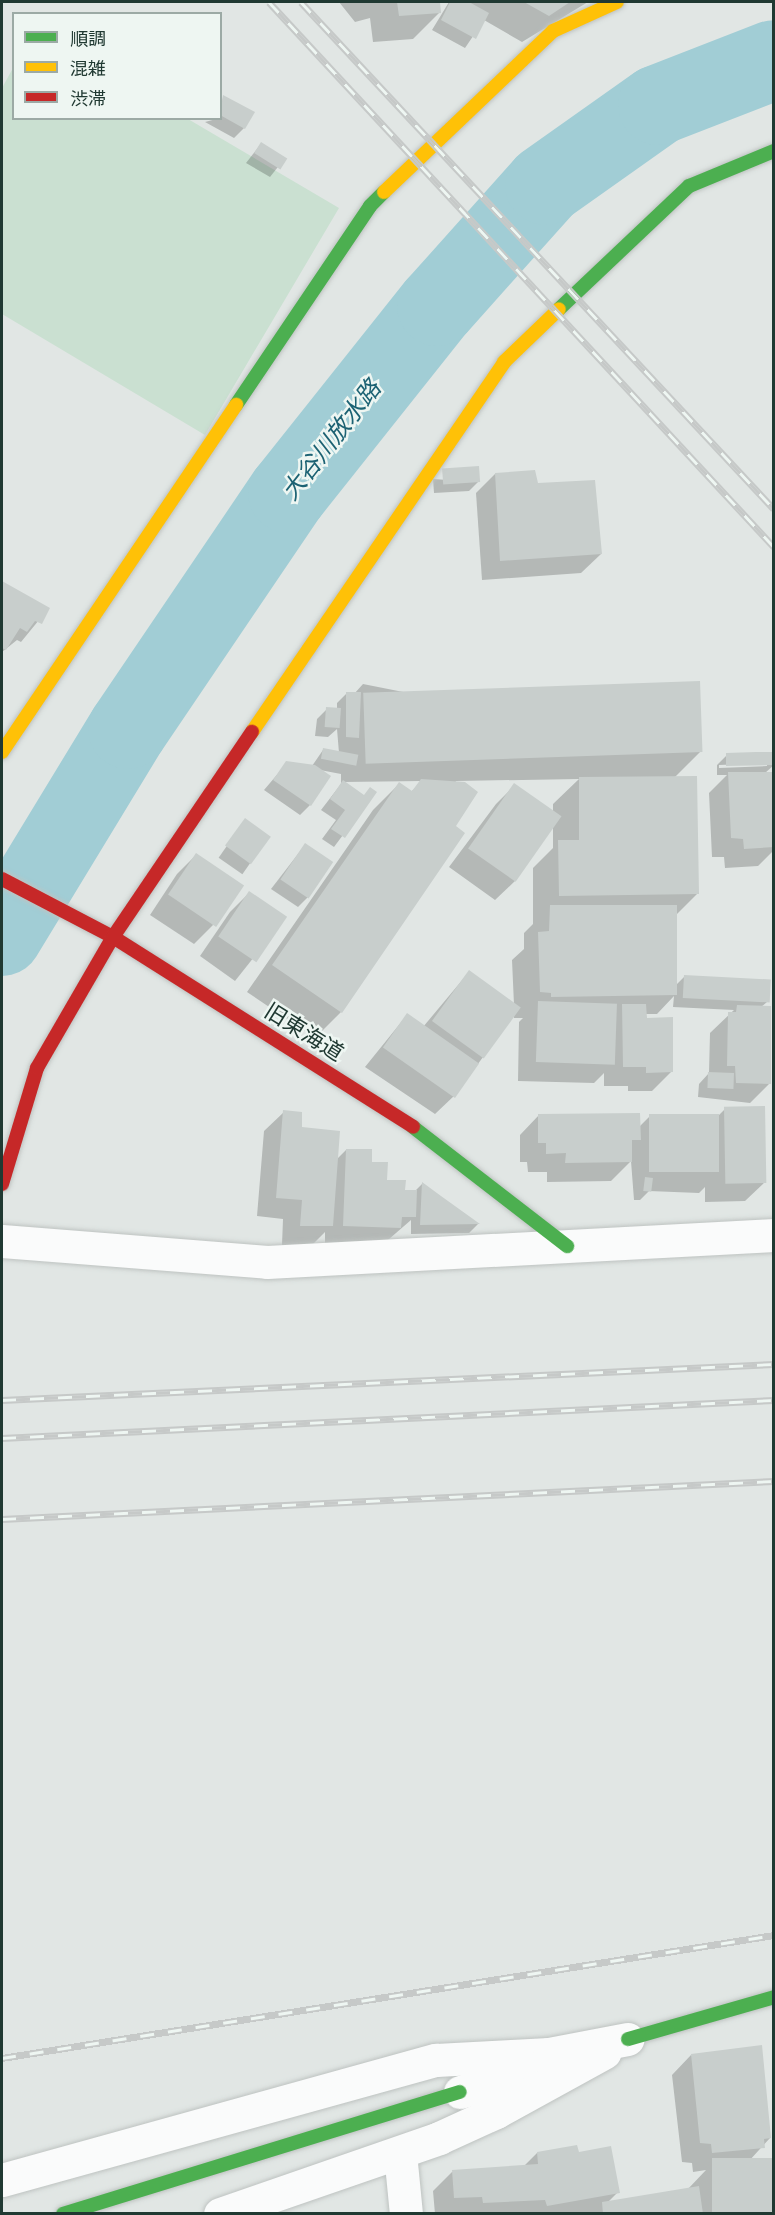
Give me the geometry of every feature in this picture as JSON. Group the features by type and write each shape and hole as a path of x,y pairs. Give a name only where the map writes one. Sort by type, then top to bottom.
{"street":[{"path":"2,752 370,206 554,31 617,2"},
{"path":"2,1184 37,1068 113,937 504,362 689,186 774,151"},
{"name":"旧東海道","path":"2,879 113,937 432,1139 567,1246"},
{"path":"2,1240 267,1262 774,1235"},
{"path":"63,2214 628,2039 774,1997"},
{"path":"220,2214 400,2153 496,2112 628,2039"},
{"path":"2,2180 436,2060 549,2054 628,2039"},
{"path":"400,2153 406,2214"}],"green space":[{"path":"12,70 12,120 190,120 339,208 205,435 2,314 2,88"}],"building":[{"path":"397,2 440,2 441,13 399,16"},
{"path":"450,2 469,2 489,13 476,39 441,20"},
{"path":"524,2 570,2 549,16"},
{"path":"223,95 255,112 245,129 222,116"},
{"path":"261,142 287,158 280,169 254,153"},
{"path":"479,466 480,482 443,485 442,469"},
{"path":"535,470 538,483 595,480 602,554 500,561 495,473"},
{"path":"2,581 50,608 42,624 35,621 27,632 20,628 6,650 2,648"},
{"path":"700,681 702,752 366,764 363,693"},
{"path":"346,692 361,692 359,738 346,737"},
{"path":"326,707 341,708 340,728 325,727"},
{"path":"323,748 358,755 356,766 321,759"},
{"path":"774,752 774,765 726,766 726,753"},
{"path":"286,761 315,765 331,776 311,806 273,780"},
{"path":"728,772 774,772 774,847 744,849 743,839 731,838"},
{"path":"697,776 699,894 559,896 558,840 579,840 579,777"},
{"path":"421,779 465,782 478,792 456,826 465,833 342,1013 272,965 399,782 412,791"},
{"path":"343,780 364,795 370,787 377,792 345,838 331,829 345,810 330,799"},
{"path":"514,783 562,816 516,882 468,849"},
{"path":"245,818 271,837 251,864 225,846"},
{"path":"305,843 333,862 309,898 280,879"},
{"path":"196,853 244,885 216,927 168,894"},
{"path":"249,891 287,917 256,962 218,937"},
{"path":"550,905 677,905 677,995 551,997 551,993 540,992 538,932 549,931"},
{"path":"469,970 521,1008 484,1059 432,1021"},
{"path":"684,975 771,980 770,1003 683,998"},
{"path":"538,1001 617,1004 615,1065 536,1062"},
{"path":"622,1004 646,1004 647,1018 673,1017 673,1072 646,1073 646,1067 623,1067"},
{"path":"737,1005 771,1006 771,1084 736,1083 735,1066 727,1066 728,1012 736,1012"},
{"path":"407,1013 479,1063 455,1098 383,1047"},
{"path":"708,1072 734,1073 733,1089 707,1088"},
{"path":"765,1106 766,1183 725,1184 724,1107"},
{"path":"283,1110 302,1112 302,1127 340,1131 333,1226 300,1226 302,1200 276,1198"},
{"path":"640,1113 641,1140 632,1140 632,1162 565,1163 566,1153 546,1154 546,1143 538,1143 538,1114"},
{"path":"649,1114 719,1114 719,1172 649,1172"},
{"path":"346,1149 372,1149 372,1162 388,1162 387,1180 406,1180 405,1190 417,1190 416,1217 402,1217 401,1228 343,1226"},
{"path":"645,1177 653,1178 651,1192 643,1191"},
{"path":"422,1182 441,1196 480,1224 420,1225"},
{"path":"762,2045 771,2138 764,2139 765,2148 712,2153 711,2144 700,2143 691,2054"},
{"path":"577,2145 579,2152 611,2146 620,2193 547,2206 545,2200 483,2203 482,2197 454,2198 452,2170 538,2164 537,2152"},
{"path":"712,2158 774,2158 774,2214 712,2214"},
{"path":"699,2186 703,2214 603,2214 602,2202"}],"waterway":[{"name":"大谷川放水路","path":"2,936 128,729 288,493 437,306 545,185 658,105 774,60"}],"railway":[{"path":"269,2 774,547"},
{"path":"301,2 774,509"},
{"path":"2,1400 774,1364"},
{"path":"2,1438 774,1400"},
{"path":"2,1519 774,1481"},
{"path":"2,2058 774,1935"}],"traffic: fast":[{"path":"559,309 689,186 774,151"},
{"path":"236,405 370,206 384,192"},
{"path":"413,1127 567,1246"},
{"path":"628,2039 774,1997"},
{"path":"63,2214 460,2092"}],"traffic: slow":[{"path":"384,192 553,31 617,2"},
{"path":"252,732 504,362 559,309"},
{"path":"2,752 236,405"}],"traffic: jam":[{"path":"2,1184 37,1068 113,937 252,732"},
{"path":"2,879 113,937 413,1127"}]}
